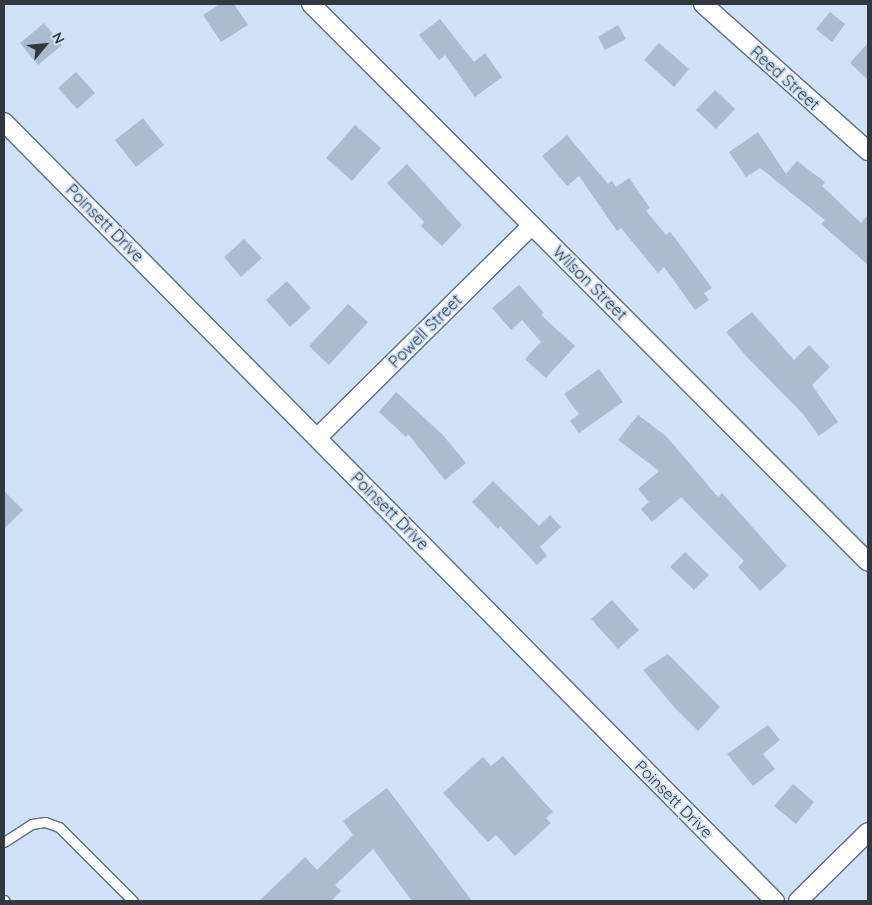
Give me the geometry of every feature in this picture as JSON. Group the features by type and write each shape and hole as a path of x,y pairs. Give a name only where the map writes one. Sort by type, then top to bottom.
{"street":[{"name":"Wilson Street","path":"311,4 868,562"},
{"name":"Reed Street","path":"703,4 868,152"},
{"name":"Poinsett Drive","path":"4,122 318,437 774,901"},
{"name":"Powell Street","path":"318,437 532,225"},
{"path":"798,901 868,832"}],"lane":[{"path":"4,842 14,832 32,824 45,822 59,827 132,901"}],"building":[{"path":"220,4 234,4 248,25 221,42 203,15"},
{"path":"830,12 845,24 832,42 816,29"},
{"path":"440,19 474,62 485,53 502,77 475,97 445,55 439,60 419,35"},
{"path":"44,23 62,45 38,65 20,43"},
{"path":"618,25 626,39 605,50 598,37"},
{"path":"659,43 689,69 674,87 644,60"},
{"path":"868,43 868,80 850,63"},
{"path":"76,72 95,93 77,109 58,88"},
{"path":"715,90 735,109 716,129 696,110"},
{"path":"143,118 164,145 136,167 115,140"},
{"path":"355,125 381,148 352,181 326,158"},
{"path":"758,132 786,174 797,161 825,182 822,186 861,223 868,215 868,265 821,224 825,220 760,168 746,177 729,152"},
{"path":"567,135 608,184 612,181 616,187 629,178 650,208 646,211 666,235 670,232 712,288 704,293 709,300 695,310 664,267 658,273 621,228 617,231 579,176 567,186 542,156"},
{"path":"407,164 462,225 442,246 421,226 424,222 387,183"},
{"path":"244,239 262,258 241,277 224,257"},
{"path":"287,281 311,308 290,327 266,300"},
{"path":"519,285 544,313 541,315 575,346 546,378 525,359 541,342 522,320 511,330 492,308"},
{"path":"348,304 368,322 329,365 309,346"},
{"path":"752,312 794,360 809,345 830,367 812,385 838,422 819,436 803,414 747,357 726,332"},
{"path":"599,369 623,402 579,433 570,421 579,414 564,394"},
{"path":"396,392 443,435 466,463 445,480 408,434 406,437 379,412"},
{"path":"638,415 667,437 718,497 722,493 787,566 760,591 738,567 744,561 681,497 652,522 641,509 649,502 638,489 659,471 618,440"},
{"path":"493,481 539,526 550,515 561,527 540,547 547,556 537,565 500,526 498,529 472,502"},
{"path":"4,491 23,510 4,529"},
{"path":"685,552 709,575 694,590 670,567"},
{"path":"612,600 639,630 618,649 591,619"},
{"path":"668,654 720,707 698,731 674,707 643,670"},
{"path":"768,725 780,740 763,754 775,769 753,786 727,754"},
{"path":"503,756 553,812 546,818 551,823 515,856 496,835 488,842 443,793 483,757 491,766"},
{"path":"793,784 814,802 796,824 774,806"},
{"path":"387,788 472,901 412,901 373,849 335,885 341,891 331,901 259,901 305,857 317,870 353,835 343,821"}]}
